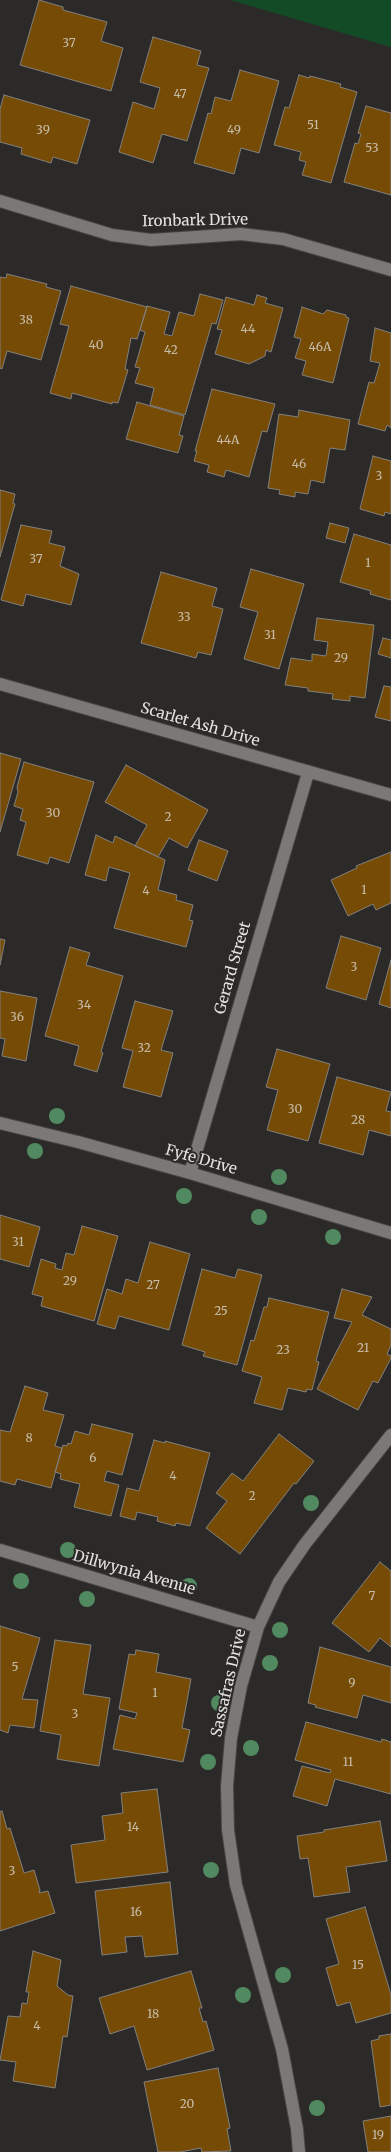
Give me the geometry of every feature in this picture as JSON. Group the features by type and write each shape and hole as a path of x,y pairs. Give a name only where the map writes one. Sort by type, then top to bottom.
{"street":[{"name":"Ironbark Drive","path":"0,201 112,235 152,240 241,234 283,239 391,270"},
{"name":"Scarlet Ash Drive","path":"0,684 308,773 391,795"},
{"name":"Gerard Street","path":"190,1173 308,773"},
{"name":"Fyfe Drive","path":"0,1123 190,1173 391,1233"},
{"name":"Sassafras Drive","path":"299,2152 298,2128 282,2049 236,1885 228,1830 227,1786 231,1738 241,1686 258,1627 279,1582 305,1544 391,1435"},
{"name":"Dillwynia Avenue","path":"0,1550 258,1627"}],"green space":[{"path":"230,0 391,0 391,47"}],"building":[{"path":"39,0 63,7 63,10 107,22 101,41 123,48 111,91 20,65"},
{"path":"153,37 201,51 197,65 209,68 187,141 162,134 153,163 119,152 133,102 154,109 160,88 140,82"},
{"path":"240,70 279,81 259,153 241,148 234,174 194,163 208,113 211,114 215,97 231,101"},
{"path":"299,75 341,84 340,87 357,92 331,183 302,175 306,162 299,160 301,152 274,145 285,107 289,108"},
{"path":"4,95 90,120 77,164 53,157 51,163 21,154 22,148 0,142 0,109"},
{"path":"366,106 391,113 391,195 344,182 355,143 358,144 361,134 358,133"},
{"path":"7,274 47,284 46,287 61,291 41,360 7,351 2,369 0,368 0,277 6,278"},
{"path":"71,286 147,307 137,339 131,338 125,369 128,370 118,403 112,402 112,404 72,393 71,399 50,393 69,326 60,324"},
{"path":"200,294 223,300 216,324 212,323 185,415 150,405 154,388 135,383 140,368 135,367 145,332 140,330 147,306 170,312 164,334 172,336 179,312 194,316"},
{"path":"257,295 267,298 265,303 283,308 271,352 266,350 265,356 249,364 215,354 222,330 217,329 226,297 254,305"},
{"path":"302,307 323,314 327,310 346,315 349,318 333,383 302,375 306,361 295,358 301,339 294,337"},
{"path":"375,328 391,333 391,428 387,425 385,431 358,424 369,382 374,383 380,363 370,361"},
{"path":"212,389 275,404 267,432 262,431 249,477 226,470 224,477 207,472 209,465 194,461"},
{"path":"137,402 184,416 179,435 183,436 178,453 126,439"},
{"path":"299,410 350,420 345,450 330,448 324,483 311,480 308,494 295,492 295,497 279,494 280,490 268,488 279,414 298,417"},
{"path":"373,456 391,461 391,514 385,512 384,516 360,509"},
{"path":"0,490 15,494 13,503 15,504 0,557"},
{"path":"330,523 349,528 345,543 326,538"},
{"path":"21,525 52,531 49,543 65,547 60,566 79,574 71,605 26,594 23,606 1,600"},
{"path":"354,534 391,545 391,600 370,594 371,591 340,582"},
{"path":"251,569 304,584 279,669 244,659 258,612 240,607"},
{"path":"161,572 217,588 212,606 223,609 211,655 198,652 196,658 141,643"},
{"path":"317,618 374,625 365,698 350,696 350,701 332,699 333,694 308,691 308,688 285,685 291,658 312,661 312,654 326,656 328,642 314,640"},
{"path":"383,638 391,640 391,658 378,654"},
{"path":"384,686 391,687 391,721 375,717"},
{"path":"0,753 21,759 0,832"},
{"path":"24,762 94,782 69,863 50,857 48,864 17,855 26,822 20,820 23,809 14,806"},
{"path":"126,765 208,810 187,848 169,838 158,857 135,846 147,825 105,802"},
{"path":"96,835 113,843 115,836 165,860 158,890 177,895 176,900 193,905 189,920 193,921 186,947 114,928 130,873 109,867 106,881 85,875"},
{"path":"199,840 228,851 217,881 188,870"},
{"path":"391,852 391,903 376,910 373,904 348,916 331,880 357,868 356,866"},
{"path":"341,936 381,948 366,1000 326,988"},
{"path":"0,939 5,940 0,965"},
{"path":"70,947 90,953 86,965 123,976 97,1072 74,1065 79,1046 45,1036"},
{"path":"391,960 391,1008 379,1004"},
{"path":"0,991 37,998 26,1061 2,1056 5,1039 0,1038"},
{"path":"135,1001 173,1011 161,1050 173,1053 161,1097 123,1087 133,1051 122,1048"},
{"path":"277,1049 330,1064 308,1141 267,1130 278,1090 266,1087"},
{"path":"337,1077 391,1092 386,1111 391,1112 391,1136 369,1130 363,1155 319,1143"},
{"path":"0,1215 40,1227 29,1267 0,1259"},
{"path":"82,1226 118,1236 94,1321 41,1306 43,1297 32,1294 41,1259 56,1264 55,1268 62,1270 66,1253 74,1255"},
{"path":"150,1242 190,1254 169,1330 119,1316 115,1329 97,1324 107,1289 122,1294 126,1279 138,1283"},
{"path":"202,1269 235,1278 238,1269 262,1275 237,1365 203,1356 205,1352 182,1345"},
{"path":"342,1289 372,1297 362,1315 391,1329 391,1345 387,1354 391,1358 378,1383 373,1381 358,1410 317,1389 352,1322 334,1318"},
{"path":"269,1298 329,1312 316,1361 319,1362 312,1390 307,1389 306,1392 288,1388 282,1410 254,1403 262,1377 242,1371 251,1340 254,1341 264,1307 267,1307"},
{"path":"25,1386 48,1393 43,1410 64,1415 55,1446 62,1448 51,1488 17,1479 15,1485 0,1481 0,1430 10,1432"},
{"path":"92,1424 133,1434 122,1475 107,1471 104,1481 119,1485 111,1516 74,1507 80,1484 60,1479 61,1474 55,1472 63,1445 71,1444 75,1431 89,1435"},
{"path":"279,1434 314,1461 296,1484 294,1483 240,1554 206,1528 227,1501 216,1493 232,1473 243,1481"},
{"path":"154,1440 165,1443 165,1441 210,1453 190,1526 176,1523 175,1526 157,1521 158,1517 137,1512 135,1520 120,1516 127,1488 139,1491"},
{"path":"380,1562 391,1571 391,1647 380,1638 369,1652 332,1623"},
{"path":"0,1626 40,1638 22,1699 38,1700 34,1728 10,1725 8,1733 0,1730"},
{"path":"55,1640 91,1645 83,1694 110,1698 99,1766 57,1759 61,1735 40,1731"},
{"path":"320,1647 391,1667 391,1703 363,1695 357,1718 315,1707 316,1705 308,1703"},
{"path":"136,1650 159,1654 156,1672 191,1679 182,1728 190,1730 183,1762 113,1749 120,1715 135,1719 137,1713 119,1709 129,1654 135,1655"},
{"path":"306,1722 381,1742 382,1739 391,1742 391,1794 335,1779 327,1806 293,1796 302,1766 330,1773 331,1770 295,1760"},
{"path":"157,1789 168,1872 76,1883 71,1845 105,1840 102,1816 123,1813 121,1793"},
{"path":"2,1811 7,1829 10,1828 24,1873 34,1870 40,1890 39,1893 48,1891 55,1913 0,1931 0,1812"},
{"path":"380,1821 387,1861 346,1867 350,1892 314,1897 308,1858 300,1859 297,1836"},
{"path":"170,1882 178,1954 145,1957 142,1936 125,1937 127,1952 102,1955 95,1891"},
{"path":"365,1907 391,1995 391,2013 356,2023 350,2002 337,2006 326,1968 339,1964 326,1919"},
{"path":"33,1951 61,1960 57,1986 68,1995 73,1996 67,2037 63,2036 55,2088 13,2081 16,2062 0,2060 8,2016 20,2017 22,2003 27,2004 29,1992 26,1992"},
{"path":"191,1971 202,2008 199,2008 203,2022 206,2021 214,2050 147,2070 134,2026 110,2034 99,1998"},
{"path":"391,2034 391,2105 380,2107 371,2041 379,2039 379,2036"},
{"path":"218,2068 230,2128 227,2129 231,2151 202,2152 201,2148 180,2152 158,2152 144,2082"},
{"path":"391,2116 391,2152 368,2152 363,2121"}]}
